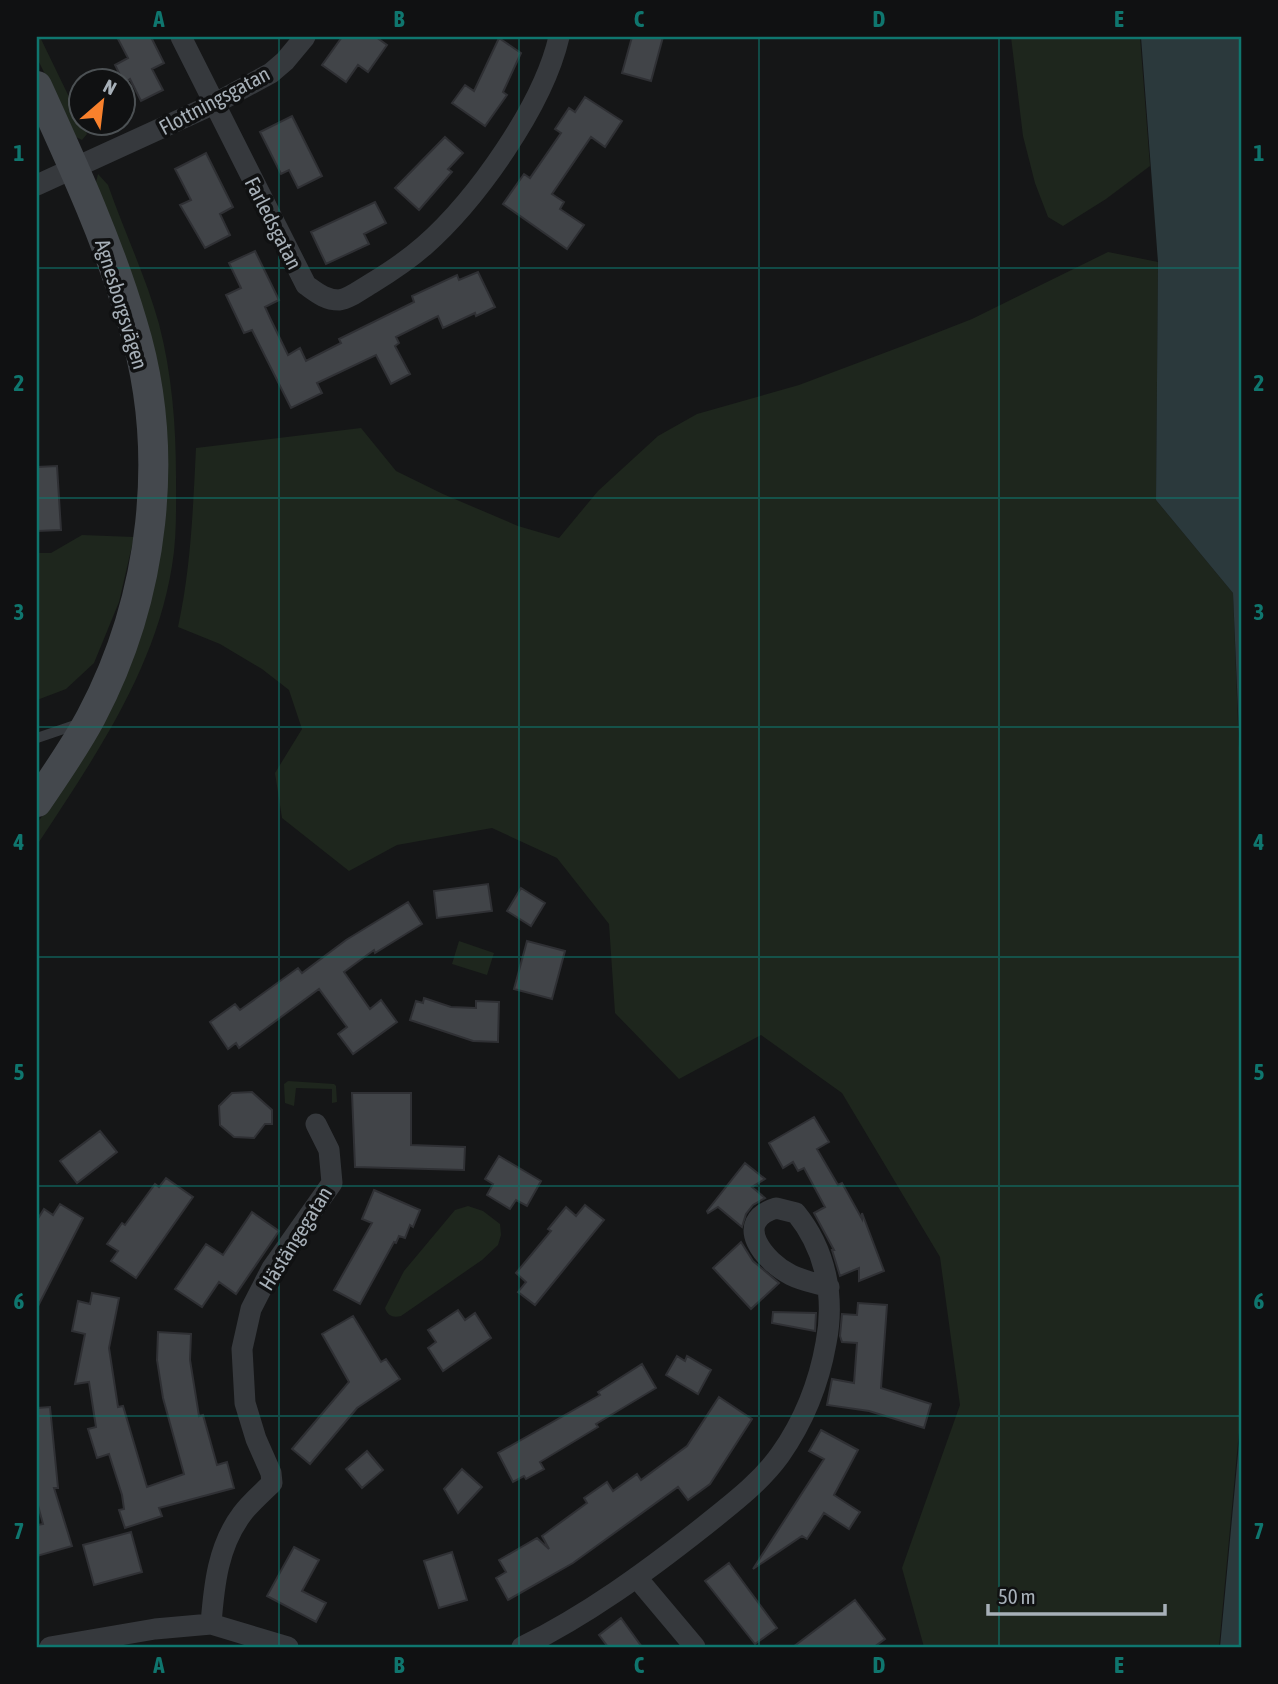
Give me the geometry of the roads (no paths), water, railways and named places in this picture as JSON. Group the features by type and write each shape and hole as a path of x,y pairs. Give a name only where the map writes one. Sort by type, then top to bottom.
{"street":[{"name":"Farledsgatan","path":"181,37 306,285 323,297 341,300 399,266 425,245 459,209 489,171 534,103 548,74 559,37"},
{"name":"Flottningsgatan","path":"37,186 214,104 271,73 305,37"},
{"name":"Agnesborgsvägen","path":"37,86 75,169 133,323 145,379 153,466 151,526 139,589 120,652 90,719 69,756 37,802"},
{"name":"Hästängegatan","path":"211,1623 214,1589 222,1552 243,1512 272,1483 271,1473 256,1439 246,1403 242,1349 251,1309 272,1268 332,1183 329,1150 316,1124"},
{"path":"522,1647 548,1634 637,1578 747,1492 765,1474 781,1453 807,1408 819,1377 828,1335 829,1287"},
{"path":"637,1578 695,1647"},
{"path":"50,1647 155,1629 211,1623 288,1647"}],"lane":[{"path":"37,738 90,719"}]}
